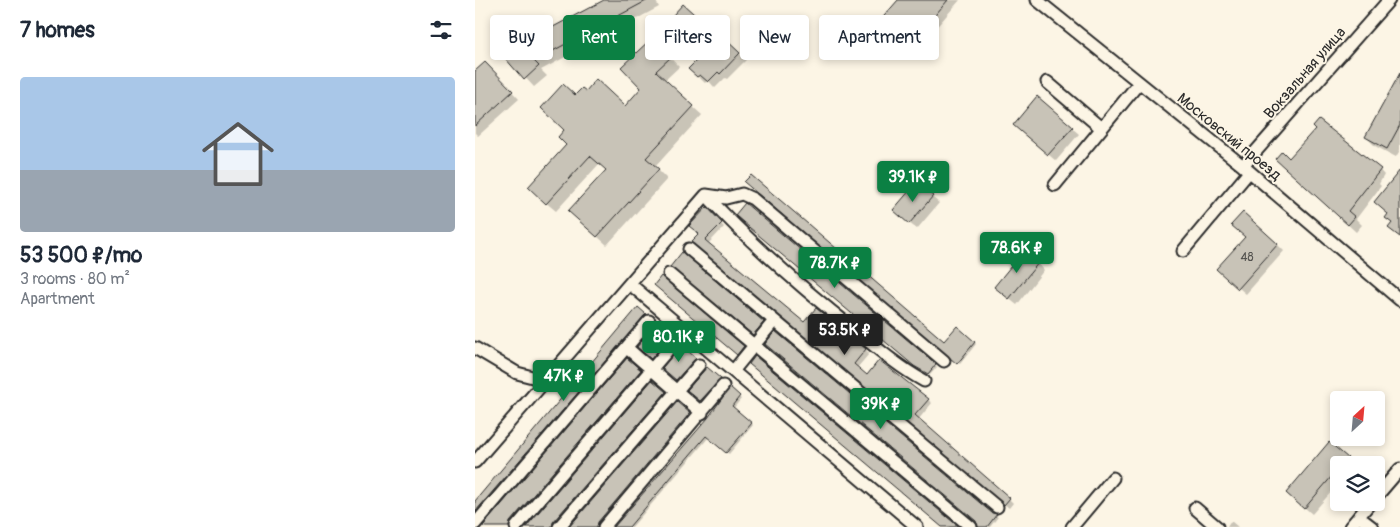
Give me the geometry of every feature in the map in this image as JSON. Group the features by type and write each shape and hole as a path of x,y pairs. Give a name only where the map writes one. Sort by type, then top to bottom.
{"street":[{"name":"Московский проезд","path":"1037,0 1246,169 1400,300"},
{"name":"Вокзальная улица","path":"1183,251 1246,169 1389,0"},
{"path":"1047,82 1101,128"},
{"path":"1055,185 1139,83"},
{"path":"706,195 725,198 741,194 753,199 944,361"},
{"path":"475,462 548,380 706,195"},
{"path":"706,195 736,228 816,300 905,371 924,380"},
{"path":"689,248 997,507"},
{"path":"669,274 971,527"},
{"path":"630,284 734,370 917,527"},
{"path":"475,526 649,321"},
{"path":"734,370 774,321"},
{"path":"516,527 674,343"},
{"path":"475,348 517,373 548,380"},
{"path":"627,348 701,412"},
{"path":"559,527 699,365"},
{"path":"604,527 723,386"},
{"path":"1385,486 1400,469"},
{"path":"1071,527 1113,478"},
{"path":"1195,508 1217,527"},
{"path":"1350,527 1363,511"},
{"path":"1359,516 1372,527"}],"building":[{"path":"604,0 648,0 620,15 576,15"},
{"path":"898,0 948,0 935,15 885,15"},
{"path":"683,4 695,15 673,15"},
{"path":"563,22 563,45 553,51 553,27"},
{"path":"645,44 645,60 668,60 656,71 694,106 646,158 659,169 597,237 568,211 606,170 590,156 546,204 528,187 566,145 558,137 564,130 541,108 563,84 575,95 582,88 586,91 596,79 625,106 641,88 621,67 628,60 635,60 635,54"},
{"path":"730,44 740,53 720,74 718,72 708,82 700,75 697,77 688,69 697,60 730,60"},
{"path":"507,60 536,60 534,61 539,66 524,80"},
{"path":"485,62 513,91 475,126 475,71"},
{"path":"1400,73 1400,125 1387,149 1365,137"},
{"path":"1037,96 1073,127 1048,155 1013,125"},
{"path":"1319,120 1381,169 1348,211 1355,217 1348,225 1275,159 1282,151 1289,158 1315,129 1313,127"},
{"path":"1400,170 1400,237 1388,228 1392,223 1385,218 1388,214 1374,202"},
{"path":"751,175 944,341 957,326 975,342 957,364 744,182"},
{"path":"917,182 933,196 909,224 893,210"},
{"path":"745,203 936,364 928,374 914,366 737,217 735,215"},
{"path":"707,207 722,223 705,240 804,322 816,308 866,349 854,364 867,375 879,360 929,399 915,415 1010,498 1004,505 691,242 699,234 689,226"},
{"path":"1243,212 1278,244 1238,289 1216,269 1245,237 1231,225"},
{"path":"1024,250 1039,262 1009,299 994,287"},
{"path":"682,252 764,322 753,335 670,267"},
{"path":"661,276 744,346 737,355 654,285"},
{"path":"638,307 646,314 475,512 475,501"},
{"path":"656,323 671,336 651,359 637,347"},
{"path":"775,331 992,513 997,514 987,527 978,527 976,521 765,344"},
{"path":"681,345 696,358 676,380 662,368"},
{"path":"755,356 959,527 942,527 749,364"},
{"path":"627,358 641,370 510,522 509,527 483,526"},
{"path":"707,367 721,379 700,401 687,390"},
{"path":"652,380 666,392 553,522 552,527 526,527"},
{"path":"730,387 740,396 732,406 752,423 726,453 706,436 629,527 614,527 708,418"},
{"path":"677,402 690,413 598,522 597,527 569,527"},
{"path":"1329,442 1330,446 1334,446 1346,456 1330,456 1330,479 1304,509 1286,493"}]}
